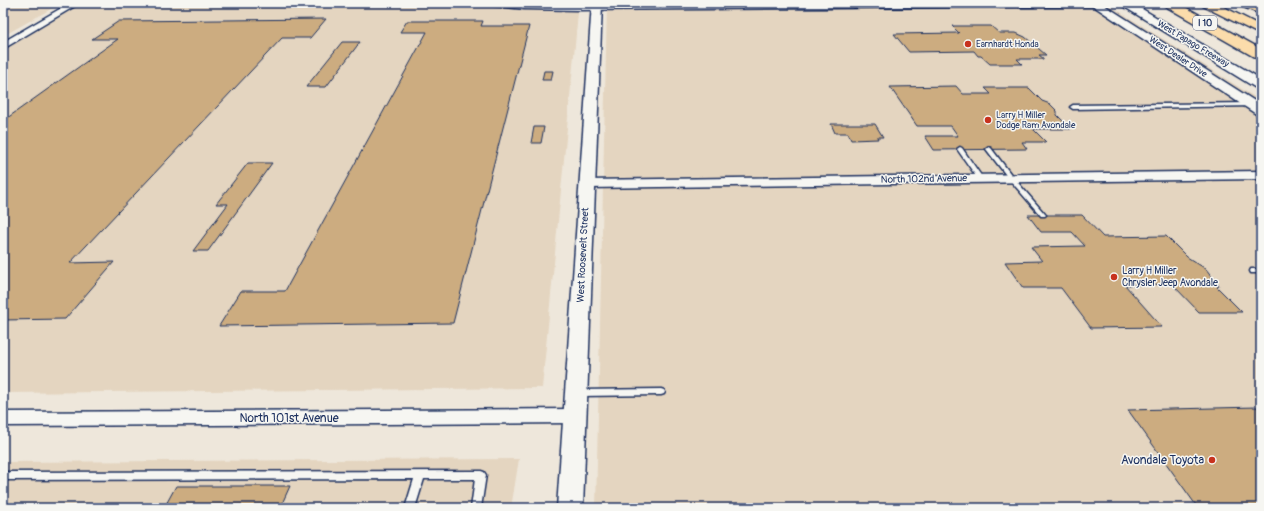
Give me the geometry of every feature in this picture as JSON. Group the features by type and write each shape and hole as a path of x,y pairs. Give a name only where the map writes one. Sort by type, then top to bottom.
{"highway":[{"name":"I 10","path":"1169,3 1261,55"},
{"name":"I 10","path":"1207,3 1261,31"},
{"path":"1245,3 1261,10"},
{"path":"1240,43 1261,60"}],"main road":[{"name":"West Papago Freeway","path":"1124,3 1261,85"},
{"path":"1256,3 1261,5"}],"street":[{"path":"3,46 76,3"},
{"path":"488,3 524,7 596,5 1095,3"},
{"name":"West Dealer Drive","path":"1095,3 1257,108"},
{"name":"West Roosevelt Street","path":"570,508 596,5"},
{"name":"North 102nd Avenue","path":"587,184 1261,175"},
{"name":"North 101st Avenue","path":"3,419 575,416"}],"lane":[{"path":"1073,107 1257,108"},
{"path":"990,149 1011,178 1043,215"},
{"path":"960,150 980,178"},
{"path":"576,393 661,392"},
{"path":"410,508 420,475"},
{"path":"3,476 482,475 476,508"}],"shaded area":[{"path":"3,3 58,3 58,5 3,36"},
{"path":"81,3 579,3 542,388 3,393 3,49"},
{"path":"607,3 1106,3 1261,101 1261,508 596,508"},
{"path":"519,459 511,508 3,508 3,462"}],"building":[{"path":"326,19 310,38 282,38 70,263 114,262 65,319 3,320 3,121 118,39 92,39 119,21"},
{"path":"407,21 483,21 481,26 529,26 453,323 219,326 241,291 285,291 427,32 400,32"},
{"name":"Earnhardt Honda","path":"952,26 991,26 999,33 1016,33 1025,37 1046,55 1039,55 1044,59 1017,59 1022,64 990,64 981,56 978,56 974,51 909,52 894,34 959,33"},
{"path":"342,42 360,42 326,87 306,87"},
{"path":"544,71 553,71 551,80 542,80"},
{"name":"Larry H Miller Dodge Ram Avondale","path":"956,86 963,94 991,94 985,88 1029,88 1042,101 1050,104 1057,111 1057,115 1071,129 1033,129 1046,142 1022,142 1027,149 934,150 925,136 958,136 951,126 917,126 890,87"},
{"path":"831,124 875,124 883,137 877,137 878,139 851,140 848,133 835,133"},
{"path":"534,127 544,127 541,143 531,143"},
{"path":"248,163 272,163 208,251 193,251 228,204 216,204"},
{"name":"Larry H Miller Chrysler Jeep Avondale","path":"1028,215 1082,215 1103,237 1166,236 1187,257 1206,269 1219,286 1217,287 1242,312 1199,312 1172,284 1125,285 1162,327 1091,328 1061,288 1023,288 1005,262 1042,261 1031,247 1085,246 1072,232 1041,232"},
{"name":"Avondale Toyota","path":"1257,407 1261,412 1261,508 1198,508 1128,410"},
{"path":"176,486 290,486 280,508 164,508"}],"place":[{"name":"Earnhardt Honda","path":"968,44"},
{"name":"Larry H Miller Dodge Ram Avondale","path":"988,120"},
{"name":"Larry H Miller Chrysler Jeep Avondale","path":"1114,277"},
{"name":"Avondale Toyota","path":"1212,460"}]}
